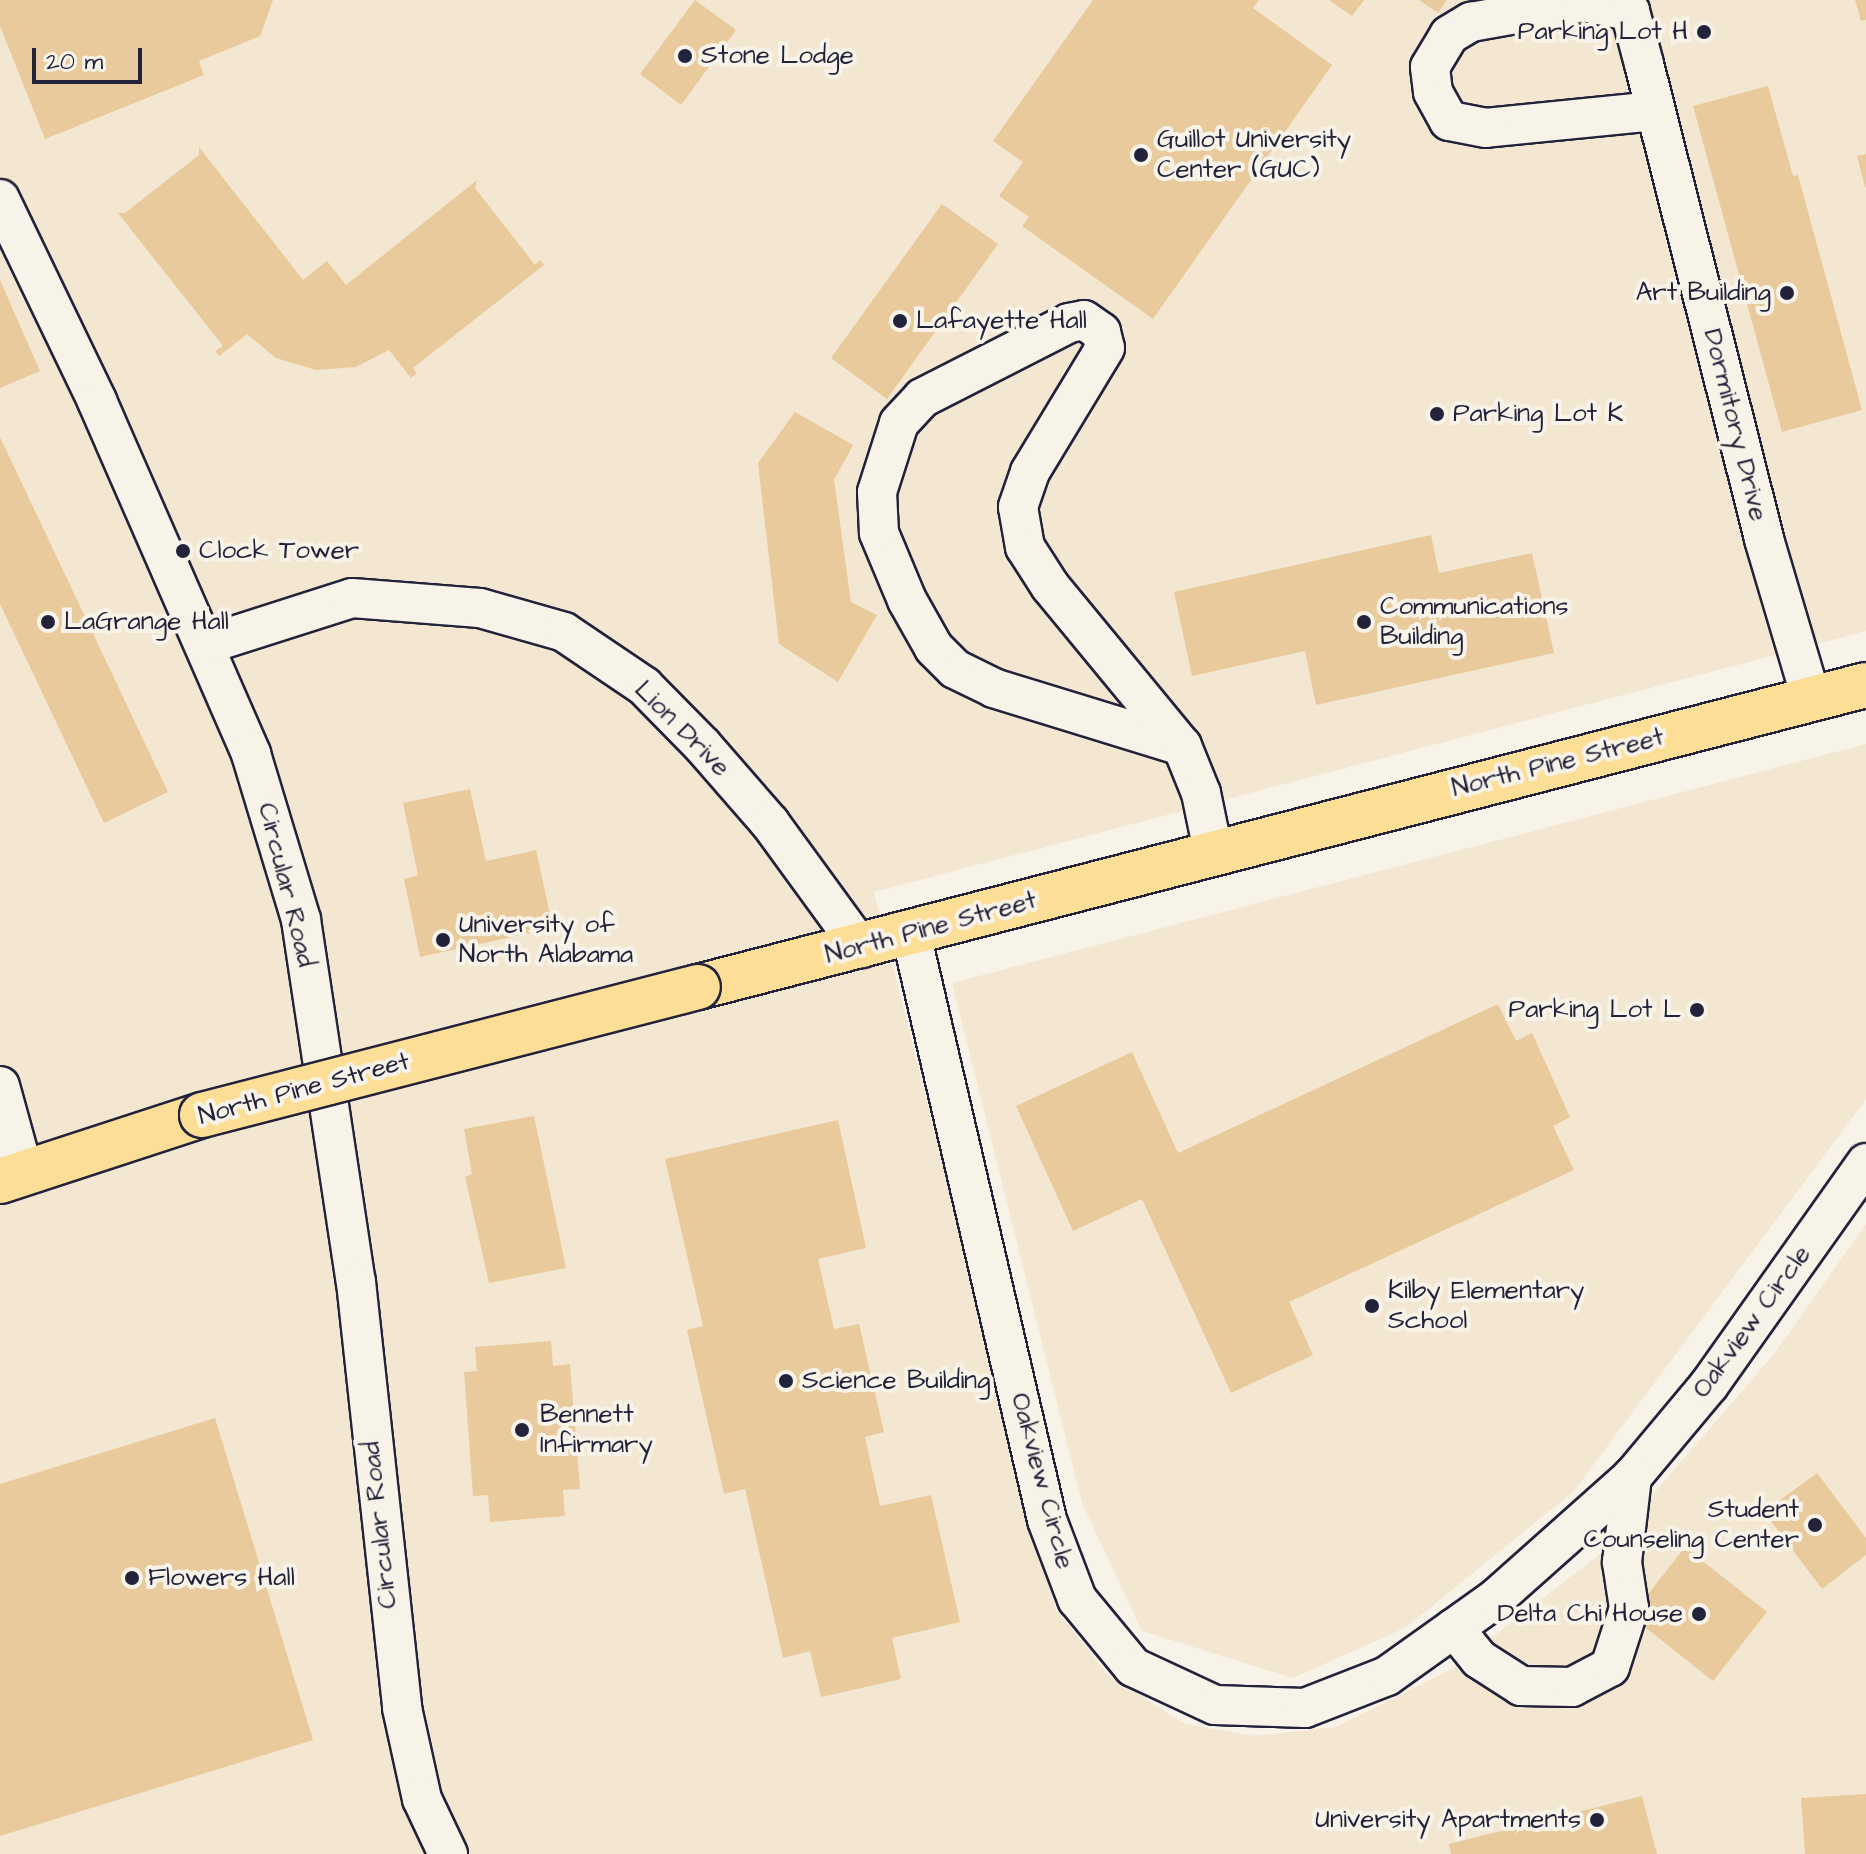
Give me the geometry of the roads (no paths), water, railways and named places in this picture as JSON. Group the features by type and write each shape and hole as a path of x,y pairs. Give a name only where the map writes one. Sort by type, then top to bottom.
{"main road":[{"name":"North Pine Street","path":"12,1177 202,1115 861,948 1213,851 1866,685"}],"street":[{"name":"Dormitory Drive","path":"1582,1 1630,6 1764,539 1811,698"},
{"path":"1582,1 1471,22 1449,35 1430,67 1433,92 1449,121 1486,128 1655,111"},
{"name":"Circular Road","path":"0,199 205,645 251,754 301,920 356,1282 402,1708 422,1799 448,1854"},
{"path":"1182,746 994,688 955,669 934,648 907,600 879,533 877,492 887,452 899,423 922,398 1069,323 1084,320 1101,332 1105,348 1030,472 1018,507 1025,547 1076,617 1182,746 1201,793 1213,851"},
{"name":"Lion Drive","path":"205,645 352,598 480,608 564,632 644,686 703,746 778,833 861,948"},
{"name":"Oakview Circle","path":"911,934 1047,1520 1077,1599 1133,1667 1215,1705 1305,1708 1387,1676 1541,1560 1632,1477 1709,1385 1866,1163"},
{"path":"0,1086 12,1177"},
{"path":"1454,1628 1479,1659 1521,1686 1572,1687 1610,1667 1629,1608 1622,1562 1632,1477"}],"place":[{"name":"Parking Lot H","path":"1704,32"},
{"name":"Stone Lodge","path":"685,56"},
{"name":"Guillot University Center (GUC)","path":"1141,155"},
{"name":"Art Building","path":"1787,293"},
{"name":"Lafayette Hall","path":"900,321"},
{"name":"Parking Lot K","path":"1437,414"},
{"name":"Clock Tower","path":"183,551"},
{"name":"LaGrange Hall","path":"48,622"},
{"name":"Communications Building","path":"1364,622"},
{"name":"University of North Alabama","path":"443,940"},
{"name":"Parking Lot L","path":"1697,1010"},
{"name":"Kilby Elementary School","path":"1372,1306"},
{"name":"Science Building","path":"786,1381"},
{"name":"Bennett Infirmary","path":"522,1430"},
{"name":"Student Counseling Center","path":"1815,1525"},
{"name":"Flowers Hall","path":"132,1578"},
{"name":"Delta Chi House","path":"1699,1614"},
{"name":"University Apartments","path":"1597,1820"}]}
